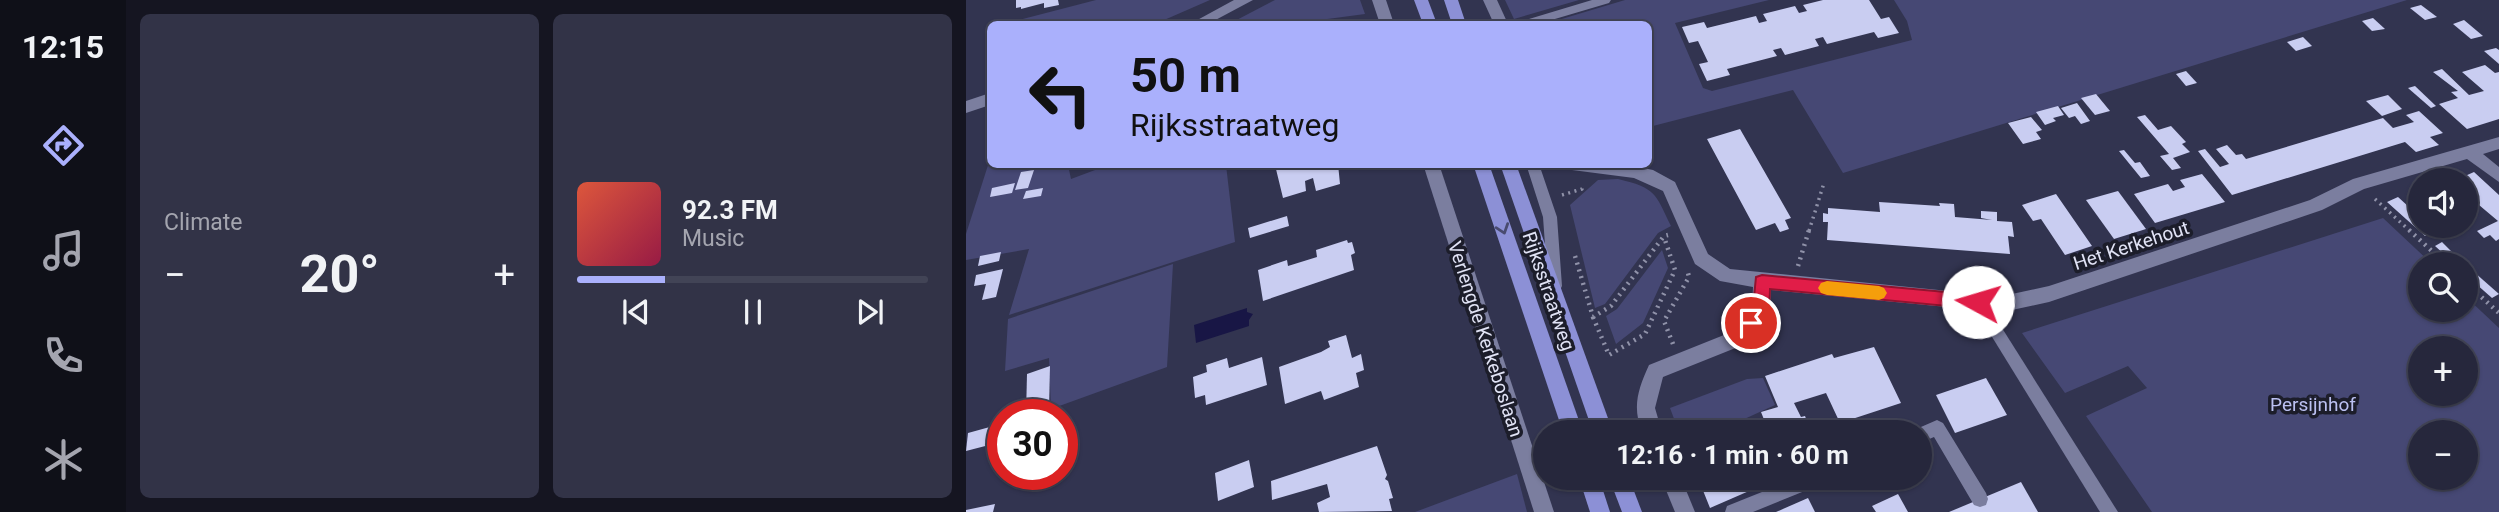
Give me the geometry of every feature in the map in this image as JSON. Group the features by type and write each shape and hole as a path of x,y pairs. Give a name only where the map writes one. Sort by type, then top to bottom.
{"main road":[{"path":"1422,0 1429,21"},
{"path":"1451,0 1459,21"},
{"name":"Rijksstraatweg","path":"1482,168 1569,420"},
{"name":"Rijksstraatweg","path":"1509,168 1599,420"},
{"path":"1592,490 1600,512"},
{"path":"1624,490 1632,512"}],"street":[{"path":"1203,21 1246,0"},
{"path":"1379,0 1386,21"},
{"path":"1490,0 1500,21"},
{"path":"966,107 987,100"},
{"name":"Het Kerkehout","path":"1762,282 1978,302 2012,302 2049,294 2316,205 2359,184 2499,143"},
{"path":"2470,152 2499,176"},
{"name":"Verlengde Kerkeboslaan","path":"1432,168 1544,512"},
{"path":"1596,168 1634,172 1670,187 1701,259 1726,276 1762,282 1761,309 1741,337 1656,371 1648,387 1644,408 1648,420"},
{"path":"1676,490 1685,512"}],"lane":[{"path":"1536,21 1605,0"},
{"name":"Rijksstraatweg","path":"1533,168 1550,218 1556,306"},
{"path":"1978,302 2110,512"},
{"path":"1932,430 1937,428 1980,499"},
{"path":"1733,512 1787,490"}],"path":[{"path":"1556,197 1582,189 1577,168"},
{"path":"1793,285 1824,183"},
{"path":"2359,184 2433,252"},
{"path":"1593,317 1611,306 1664,236 1689,229"},
{"path":"1573,249 1593,317 1609,355 1645,334 1675,270 1664,236"},
{"path":"1680,362 1664,321 1689,276 1686,265"},
{"path":"2478,294 2499,313"}],"green space":[{"path":"1096,0 1210,0 1162,21 1015,21"},
{"path":"1275,0 1360,0 1365,14 1312,21 1235,21"},
{"path":"1505,0 1579,0 1514,19"},
{"path":"1625,0 1769,0 1675,23 1703,88 1712,91 1912,40 1907,21 1894,0 2407,0 1843,173 1793,90 1652,126 1652,21 1555,21"},
{"path":"987,168 1069,168 1071,179 1100,168 1226,168 1235,242 1009,315 1029,249 966,260 966,234"},
{"path":"1618,179 1640,185 1653,194 1671,226 1658,233 1605,304 1595,308 1570,205 1598,180"},
{"name":"Persijnhof","path":"2383,218 2419,252 2408,252 2408,322 2478,322 2478,308 2499,328 2499,512 2152,512 2086,416 2147,388 2128,366 2065,393 2022,333"},
{"path":"1662,250 1668,268 1643,323 1616,344 1606,316 1617,309"},
{"path":"1173,264 1167,367 1078,399 1051,399 1049,358 1005,371 1008,319"},
{"path":"1763,378 1775,405 1742,420 1674,420 1670,408 1747,379"},
{"path":"1517,474 1527,512 1415,512"}],"shaded area":[{"path":"1247,308 1247,312 1253,314 1249,326 1196,343 1194,325"}],"building":[{"path":"1016,0 1058,0 1059,5 1044,8 1044,3 1021,9 1016,8"},
{"path":"1823,0 1869,0 1881,19 1889,17 1899,33 1878,38 1874,32 1827,44 1823,37 1815,39 1819,46 1785,55 1781,48 1773,50 1777,56 1727,69 1730,75 1707,81 1699,64 1708,62 1698,41 1689,43 1682,27 1704,22 1707,28 1756,16 1759,23 1767,21 1763,14 1795,6 1799,13 1807,11 1803,5"},
{"path":"2421,5 2437,17 2425,20 2410,8"},
{"path":"2373,18 2385,29 2372,31 2362,21"},
{"path":"2464,20 2483,36 2471,39 2453,24"},
{"path":"2303,37 2312,46 2296,51 2287,42"},
{"path":"2496,48 2499,50 2499,64 2484,51"},
{"path":"2485,65 2495,73 2499,72 2499,119 2467,129 2439,104 2458,98 2451,92 2458,91 2433,72 2442,69 2469,95 2484,91 2462,72"},
{"path":"2186,71 2197,83 2186,86 2176,74"},
{"path":"2415,86 2436,106 2431,108 2408,88"},
{"path":"2096,94 2110,111 2095,115 2081,98"},
{"path":"2388,95 2402,109 2382,116 2366,101"},
{"path":"2077,103 2090,121 2081,124 2075,116 2069,118 2061,108"},
{"path":"2058,106 2064,115 2053,118 2056,121 2045,125 2036,112"},
{"path":"2419,111 2443,133 2430,137 2439,145 2416,152 2405,142 2232,195 2198,151 2205,149 2220,167 2229,164 2216,149 2227,145 2236,155 2242,154 2246,159 2383,118 2393,128 2414,122 2406,115"},
{"path":"2145,115 2158,130 2171,126 2186,142 2182,144 2190,152 2173,158 2181,168 2172,170 2160,156 2169,154 2137,117"},
{"path":"2031,117 2042,130 2036,132 2041,139 2023,144 2008,123"},
{"path":"1740,129 1791,218 1785,220 1789,229 1780,232 1775,223 1756,230 1707,139"},
{"path":"2124,150 2135,163 2140,162 2150,176 2141,178 2119,151"},
{"path":"1276,168 1338,168 1340,184 1316,191 1313,178 1305,181 1306,191 1283,198"},
{"path":"1034,170 1028,188 1015,190 1021,172"},
{"path":"2202,174 2225,202 2155,223 2134,194 2168,184 2173,191 2185,187 2180,180"},
{"path":"2478,176 2499,195 2499,239 2496,241 2490,235 2484,238 2478,232 2498,221 2479,205"},
{"path":"1015,183 1012,193 990,197 992,188"},
{"path":"1043,188 1041,196 1023,199 1026,191"},
{"path":"2118,191 2146,229 2114,239 2086,200"},
{"path":"2056,194 2092,246 2065,255 2041,219 2033,221 2022,205"},
{"path":"2398,197 2408,206 2408,221 2387,202"},
{"path":"1879,202 1940,206 1939,203 1954,204 1955,217 1992,220 1981,218 1981,211 1997,212 1997,221 2012,222 2014,237 2008,236 2010,254 1827,240 1828,222 1823,222 1823,213 1828,214 1828,208 1880,212"},
{"path":"1287,216 1289,226 1250,238 1248,228"},
{"path":"1347,240 1348,243 1352,242 1355,253 1351,255 1354,270 1263,301 1258,270 1287,260 1288,266 1317,257 1316,250"},
{"path":"2442,242 2452,252 2442,252 2435,246"},
{"path":"1001,252 999,261 978,266 980,256"},
{"path":"1003,269 996,297 982,300 986,284 974,286 976,275"},
{"path":"2478,276 2499,294 2492,298 2478,286"},
{"path":"1346,335 1352,358 1361,354 1364,370 1356,373 1359,387 1324,400 1321,391 1285,404 1279,367 1321,352 1330,347 1328,341"},
{"path":"1874,347 1901,403 1849,420 1839,420 1826,393 1794,403 1801,417 1805,416 1806,420 1764,420 1761,412 1778,407 1765,376 1832,354 1834,358"},
{"path":"1262,357 1267,385 1206,405 1205,395 1195,398 1193,377 1207,372 1206,365 1227,358 1229,368"},
{"path":"1050,366 1049,399 1026,399 1027,374"},
{"path":"1986,378 2007,415 1955,433 1936,395"},
{"path":"987,428 987,446 966,451 968,433"},
{"path":"1377,446 1393,498 1389,499 1392,511 1319,512 1317,503 1330,497 1327,484 1272,500 1271,481"},
{"path":"1249,460 1254,487 1218,501 1215,473"},
{"path":"2021,482 2038,512 1949,512"},
{"path":"1703,490 1751,490 1710,508"},
{"path":"1898,494 1908,512 1876,512 1872,506"},
{"path":"1808,498 1815,512 1776,512"},
{"path":"995,504 993,512 966,512 966,510"}],"slow traffic":[{"path":"1827,288 1879,293"}],"route":[{"path":"1751,323 1761,309 1762,282 1978,302"}]}
